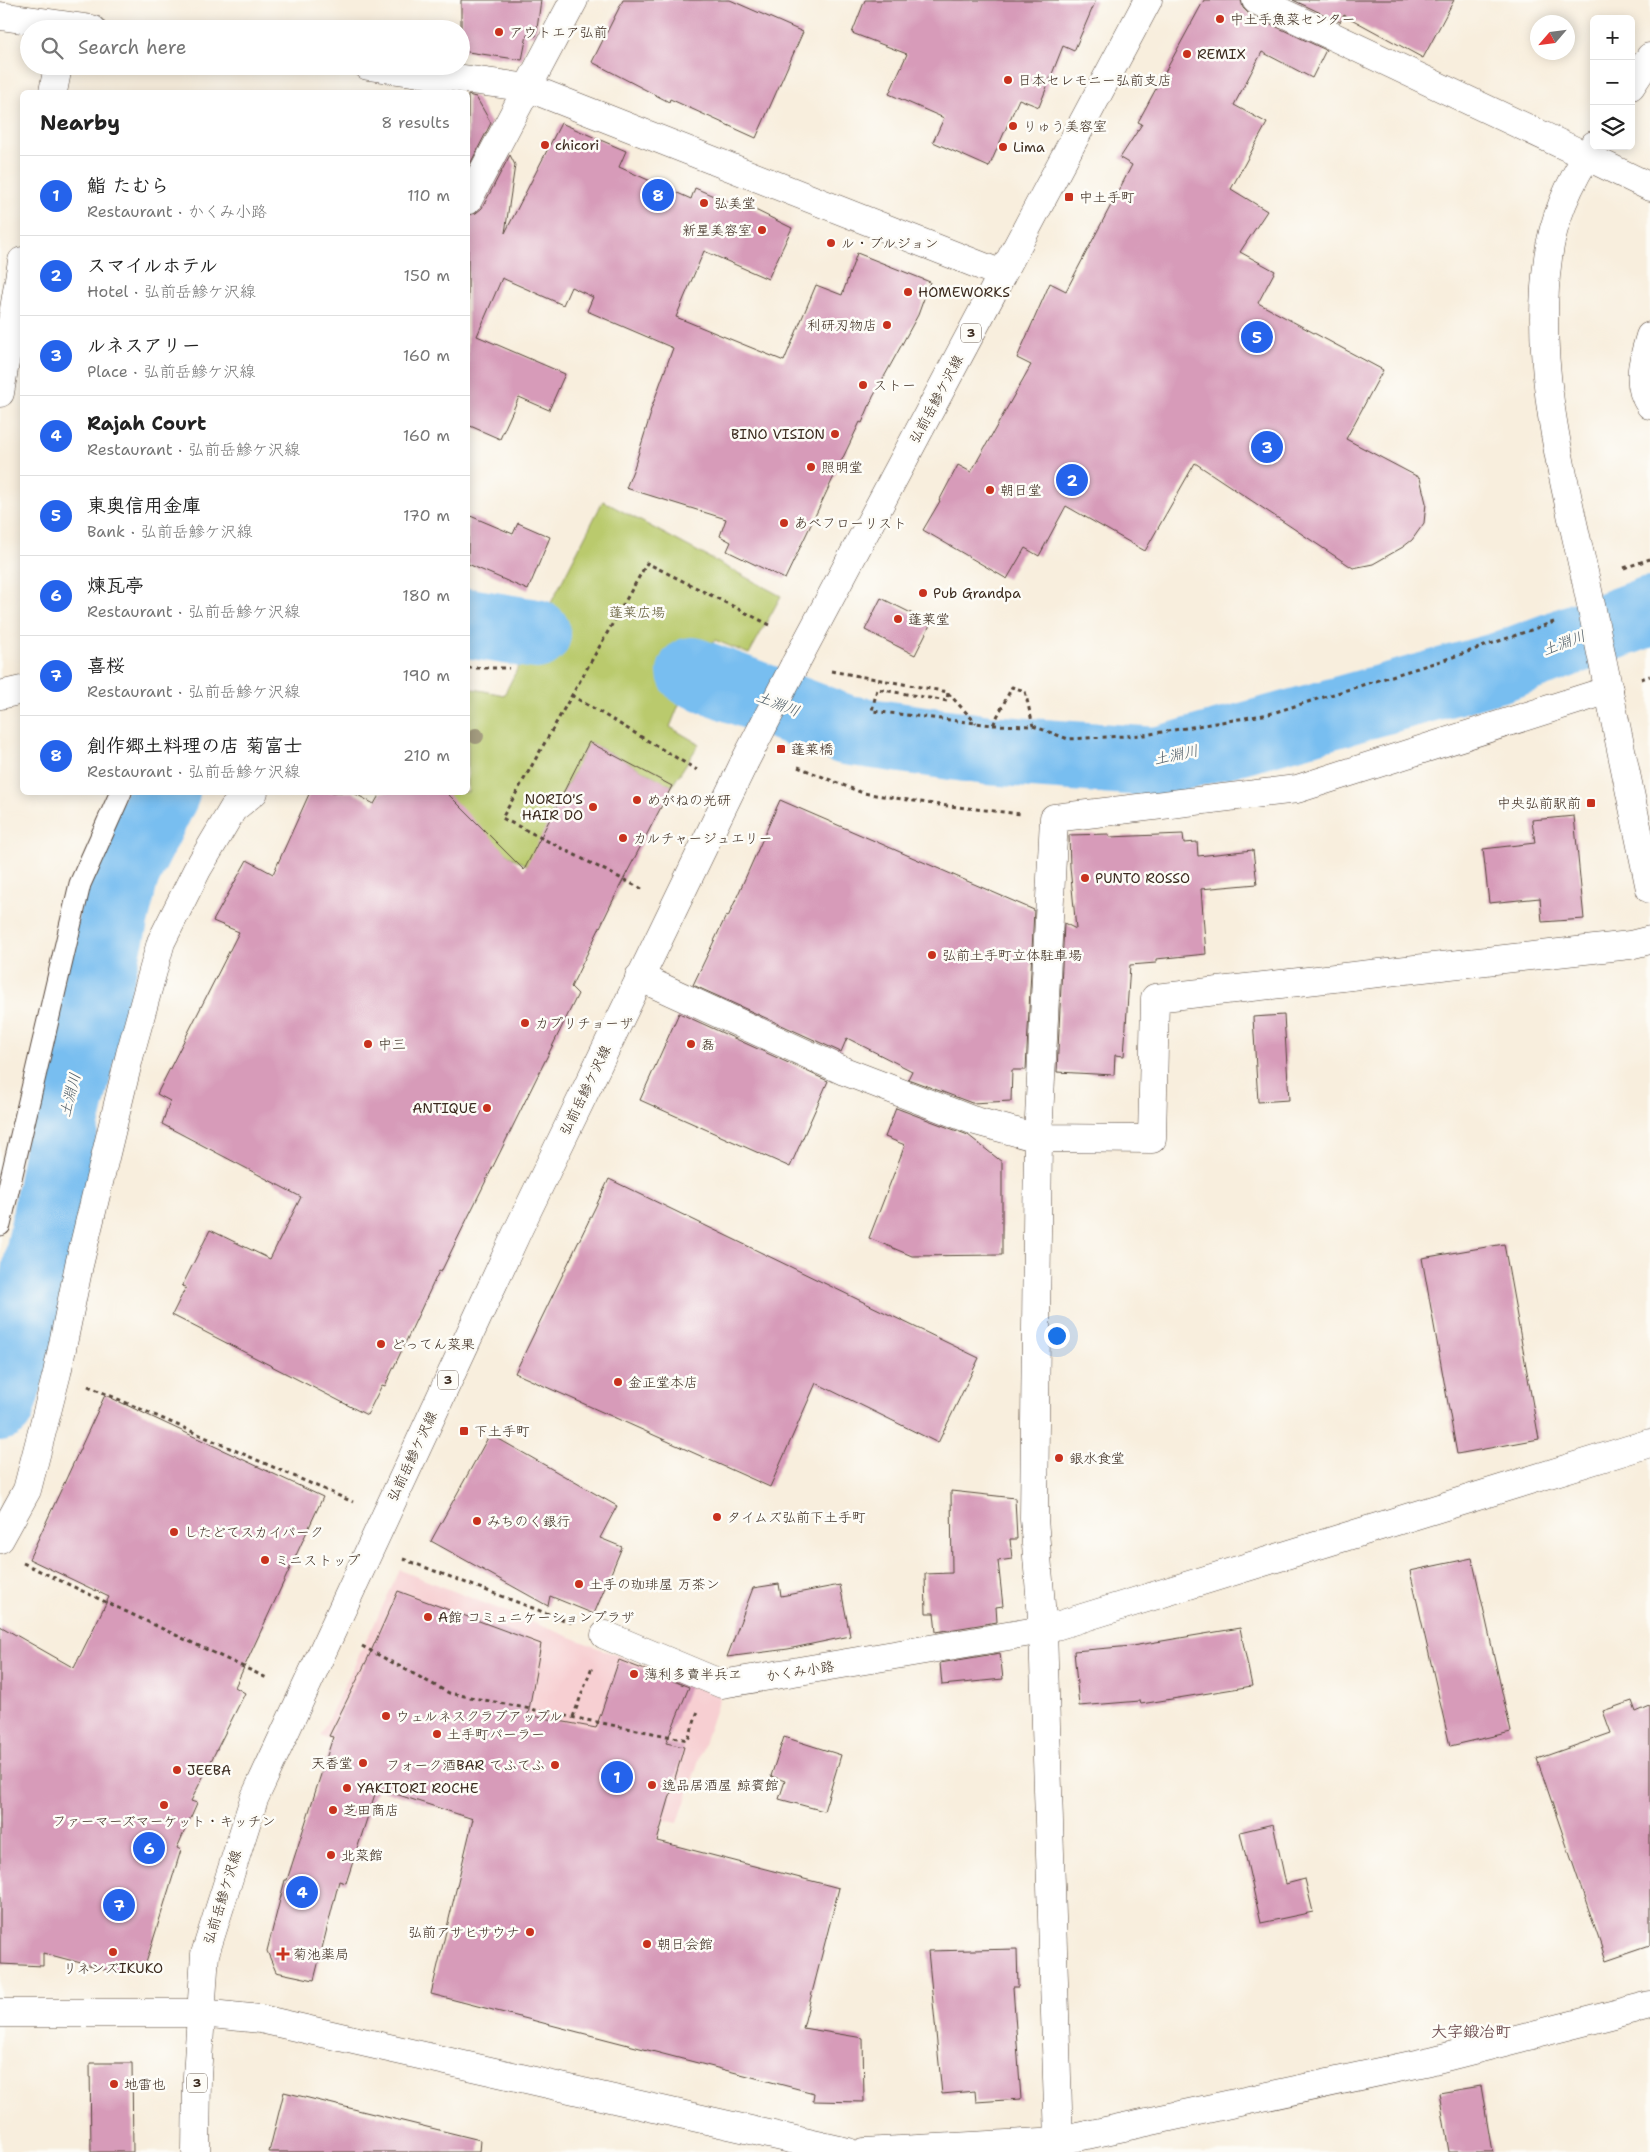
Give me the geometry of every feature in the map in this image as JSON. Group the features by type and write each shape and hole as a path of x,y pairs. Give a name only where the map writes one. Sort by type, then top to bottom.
{"street":[{"path":"470,196 574,0"},
{"name":"弘前岳鰺ケ沢線","path":"196,2152 197,2076 205,1954 254,1800 510,1245 744,763 1148,0"},
{"path":"1256,0 1590,150 1650,187"},
{"path":"0,16 25,20"},
{"path":"1635,80 1650,57"},
{"path":"53,90 56,75"},
{"path":"434,75 529,88 1002,274"},
{"path":"1590,150 1560,208 1548,257 1544,322 1548,379 1559,454 1650,889"},
{"path":"0,392 20,273"},
{"path":"1650,336 1644,355 1640,386 1650,405"},
{"path":"1059,2141 1043,1630 1034,1518 1038,1138 1054,818 1296,789 1607,682"},
{"path":"0,695 20,690"},
{"path":"2,1537 26,1490 58,1373 79,1265 130,1054 161,942 197,870 233,808 250,795"},
{"path":"639,977 844,1071 972,1120 1038,1138 1152,1139 1155,998 1630,945 1650,940"},
{"name":"かくみ小路","path":"605,1635 722,1684 1043,1630 1650,1443"},
{"path":"864,2152 1059,2141 1430,2061 1650,2005"},
{"path":"0,2013 201,2013 261,2018 778,2144 848,2152"}],"lane":[{"path":"0,1225 80,884 120,795"}],"path":[{"path":"1624,568 1650,559"},
{"path":"642,889 502,818 647,563 772,626"},
{"path":"948,692 947,701 877,689 872,711 993,725 1033,726 1068,739 1144,735 1269,714 1450,658 1554,622"},
{"path":"470,668 509,668"},
{"path":"828,670 948,692 976,723"},
{"path":"993,725 1012,687 1025,692 1033,726"},
{"path":"571,696 697,770"},
{"path":"798,767 863,794 1054,818"},
{"path":"58,1373 353,1502"},
{"path":"2,1537 17,1561 269,1679"},
{"path":"398,1557 605,1635 573,1717"},
{"path":"357,1643 449,1693 688,1740 710,1678"}],"shaded area":[{"path":"400,1570 720,1696 678,1823 416,1767 320,1736"}],"green space":[{"name":"蓬莱広場","path":"603,501 781,596 749,654 715,640 692,672 670,727 699,744 672,786 589,742 546,826 629,868 609,908 511,857 444,795 470,795 470,690 474,689 504,695"}],"building":[{"path":"461,0 541,0 536,36 527,35 522,60 470,52 470,20 461,20"},
{"path":"623,0 730,0 803,32 756,138 670,99 669,102 592,62"},
{"path":"865,0 1096,0 1074,51 1063,46 1039,107 1019,99 989,167 933,142 944,118 889,94 907,54 852,33"},
{"path":"1204,0 1241,0 1243,8 1249,14 1326,50 1312,78 1262,52 1234,105 1267,123 1231,189 1267,211 1240,252 1275,271 1258,303 1383,370 1346,439 1420,478 1426,503 1424,523 1412,540 1403,547 1373,564 1353,568 1195,463 1145,551 1066,506 1039,556 1025,548 1007,579 923,530 958,465 971,472 1031,365 1017,358 1050,283 1066,291 1132,165 1120,158 1142,124 1138,122"},
{"path":"1293,0 1454,0 1423,58 1344,15 1340,22"},
{"path":"470,96 476,97 491,123 470,164"},
{"path":"561,123 626,151 619,167 691,199 695,188 739,207 741,203 792,228 768,279 704,251 676,317 784,361 816,285 842,295 857,253 930,282 918,315 873,397 862,423 860,422 785,579 727,551 731,542 720,536 726,519 626,488 673,348 587,311 593,297 571,287 563,305 502,278 477,336 565,374 549,410 519,397 500,439 470,426 470,214 476,213 482,208 510,155 515,165 505,233"},
{"path":"470,516 513,534 518,523 550,537 528,590 470,565"},
{"path":"881,598 931,623 915,655 865,630"},
{"name":"中三","path":"589,742 672,786 620,886 571,987 578,994 441,1272 439,1271 385,1386 382,1385 367,1415 172,1315 186,1287 182,1286 210,1230 270,1259 301,1197 162,1124 170,1101 157,1094 239,932 213,921 247,860 273,874 309,795 358,795 374,804 379,795 449,795 524,870"},
{"name":"弘前土手町立体駐車場","path":"780,800 1034,910 1026,1070 1012,1070 1011,1101 972,1103 908,1079 912,1071 847,1038 841,1052 693,985 726,916 728,917"},
{"path":"1574,816 1584,919 1542,922 1540,898 1489,903 1483,849 1535,843 1532,820"},
{"path":"1109,834 1109,837 1183,834 1184,843 1197,842 1198,856 1253,850 1257,884 1201,889 1206,954 1156,959 1156,963 1130,965 1124,1056 1115,1055 1114,1075 1057,1072 1064,923 1076,929 1069,835"},
{"path":"679,1013 828,1081 790,1167 640,1100"},
{"path":"1284,1015 1289,1100 1258,1102 1253,1017"},
{"path":"896,1108 968,1135 1002,1162 1002,1255 912,1256 869,1238 905,1145 885,1137"},
{"path":"609,1179 979,1358 938,1443 816,1383 770,1487 515,1373"},
{"path":"1504,1244 1539,1439 1457,1454 1422,1258"},
{"path":"105,1395 323,1497 235,1687 245,1693 191,1801 197,1803 177,1848 181,1850 146,1963 119,1973 43,1953 43,1966 0,1964 0,1626 74,1668 109,1597 29,1559"},
{"path":"490,1434 617,1506 600,1538 622,1547 594,1614 550,1596 548,1606 431,1541"},
{"path":"951,1491 1015,1498 1017,1539 1010,1539 1012,1559 998,1561 1003,1606 996,1607 997,1622 936,1632 934,1613 926,1613 925,1574 952,1573"},
{"path":"1472,1558 1511,1732 1450,1746 1410,1571"},
{"path":"779,1584 781,1596 840,1585 850,1636 788,1649 727,1657 753,1588"},
{"path":"398,1591 541,1644 528,1715 596,1728 619,1660 689,1687 666,1743 684,1747 657,1841 839,1888 803,2028 863,2038 864,2102 813,2101 814,2093 431,1994 473,1819 377,1788 346,1883 339,1881 314,1980 276,1972 267,1951 285,1880 287,1880 333,1737 329,1736 368,1658"},
{"path":"1240,1628 1252,1686 1141,1704 1140,1701 1079,1706 1074,1651 1132,1646"},
{"path":"1000,1653 1003,1679 942,1685 940,1663"},
{"path":"1632,1701 1636,1712 1650,1706 1650,1945 1606,1960 1537,1759 1611,1733 1603,1711"},
{"path":"784,1737 841,1755 824,1811 779,1799 785,1781 771,1776"},
{"path":"1273,1824 1286,1884 1305,1879 1313,1912 1261,1923 1240,1832"},
{"path":"1017,1949 1018,1987 1013,1987 1021,2099 976,2102 975,2091 942,2094 928,1951"},
{"path":"90,2063 132,2063 133,2152 91,2152"},
{"path":"1481,2086 1492,2152 1449,2152 1439,2093"},
{"path":"284,2092 480,2140 479,2152 269,2152"}],"waterway":[{"name":"土淵川","path":"692,672 846,730 988,750 1157,762 1500,667 1650,611"},
{"name":"土淵川","path":"470,623 536,634"},
{"name":"土淵川","path":"0,1406 32,1300 64,1123 124,875 164,795"}],"place":[{"name":"中土手魚菜センター","path":"1220,19"},
{"name":"アウトエア弘前","path":"499,32"},
{"name":"REMIX","path":"1187,54"},
{"name":"日本セレモニー弘前支店","path":"1008,80"},
{"name":"りゅう美容室","path":"1013,126"},
{"name":"chicori","path":"545,145"},
{"name":"Lima","path":"1003,147"},
{"name":"創作郷土料理の店 菊富士","path":"658,195"},
{"name":"中土手町","path":"1069,197"},
{"name":"弘美堂","path":"704,203"},
{"name":"新星美容室","path":"762,230"},
{"name":"ル・ブルジョン","path":"831,243"},
{"name":"HOMEWORKS","path":"908,292"},
{"name":"利研刃物店","path":"887,325"},
{"name":"東奥信用金庫","path":"1257,337"},
{"name":"ストー","path":"863,385"},
{"name":"BINO VISION","path":"835,434"},
{"name":"ルネスアリー","path":"1267,447"},
{"name":"照明堂","path":"811,467"},
{"name":"スマイルホテル","path":"1072,480"},
{"name":"朝日堂","path":"990,490"},
{"name":"あべフローリスト","path":"784,523"},
{"name":"Pub Grandpa","path":"923,593"},
{"name":"蓬莱堂","path":"898,619"},
{"name":"蓬莱橋","path":"781,749"},
{"name":"めがねの光研","path":"637,800"},
{"name":"中央弘前駅前","path":"1591,803"},
{"name":"NORIO'S HAIR DO","path":"593,807"},
{"name":"カルチャージュエリー","path":"623,838"},
{"name":"PUNTO ROSSO","path":"1085,878"},
{"name":"弘前土手町立体駐車場","path":"932,955"},
{"name":"カプリチョーザ","path":"525,1023"},
{"name":"中三","path":"368,1044"},
{"name":"磊","path":"691,1044"},
{"name":"ANTIQUE","path":"487,1108"},
{"name":"どってん菜果","path":"381,1344"},
{"name":"金正堂本店","path":"618,1382"},
{"name":"下土手町","path":"464,1431"},
{"name":"銀水食堂","path":"1059,1458"},
{"name":"タイムズ弘前下土手町","path":"717,1517"},
{"name":"みちのく銀行","path":"477,1521"},
{"name":"したどてスカイパーク","path":"174,1532"},
{"name":"ミニストップ","path":"265,1560"},
{"name":"土手の珈琲屋 万茶ン","path":"579,1584"},
{"name":"A館 コミュニケーションプラザ","path":"428,1617"},
{"name":"薄利多賣半兵ヱ","path":"634,1674"},
{"name":"ウェルネスクラブアップル","path":"386,1716"},
{"name":"土手町パーラー","path":"437,1734"},
{"name":"天香堂","path":"363,1763"},
{"name":"フォーク酒BAR てふてふ","path":"555,1765"},
{"name":"JEEBA","path":"177,1770"},
{"name":"鮨 たむら","path":"617,1777"},
{"name":"逸品居酒屋 鯨賓館","path":"652,1785"},
{"name":"YAKITORI ROCHE","path":"347,1788"},
{"name":"ファーマーズマーケット・キッチン","path":"164,1805"},
{"name":"芝田商店","path":"333,1810"},
{"name":"煉瓦亭","path":"149,1848"},
{"name":"北菜館","path":"331,1855"},
{"name":"Rajah Court","path":"302,1892"},
{"name":"喜桜","path":"119,1905"},
{"name":"弘前アサヒサウナ","path":"530,1932"},
{"name":"朝日会館","path":"647,1944"},
{"name":"リネンズIKUKO","path":"113,1952"},
{"name":"菊池薬局","path":"283,1954"},
{"name":"地雷也","path":"114,2084"}],"district":[{"name":"大字鍛冶町","path":"1471,2031"}]}
